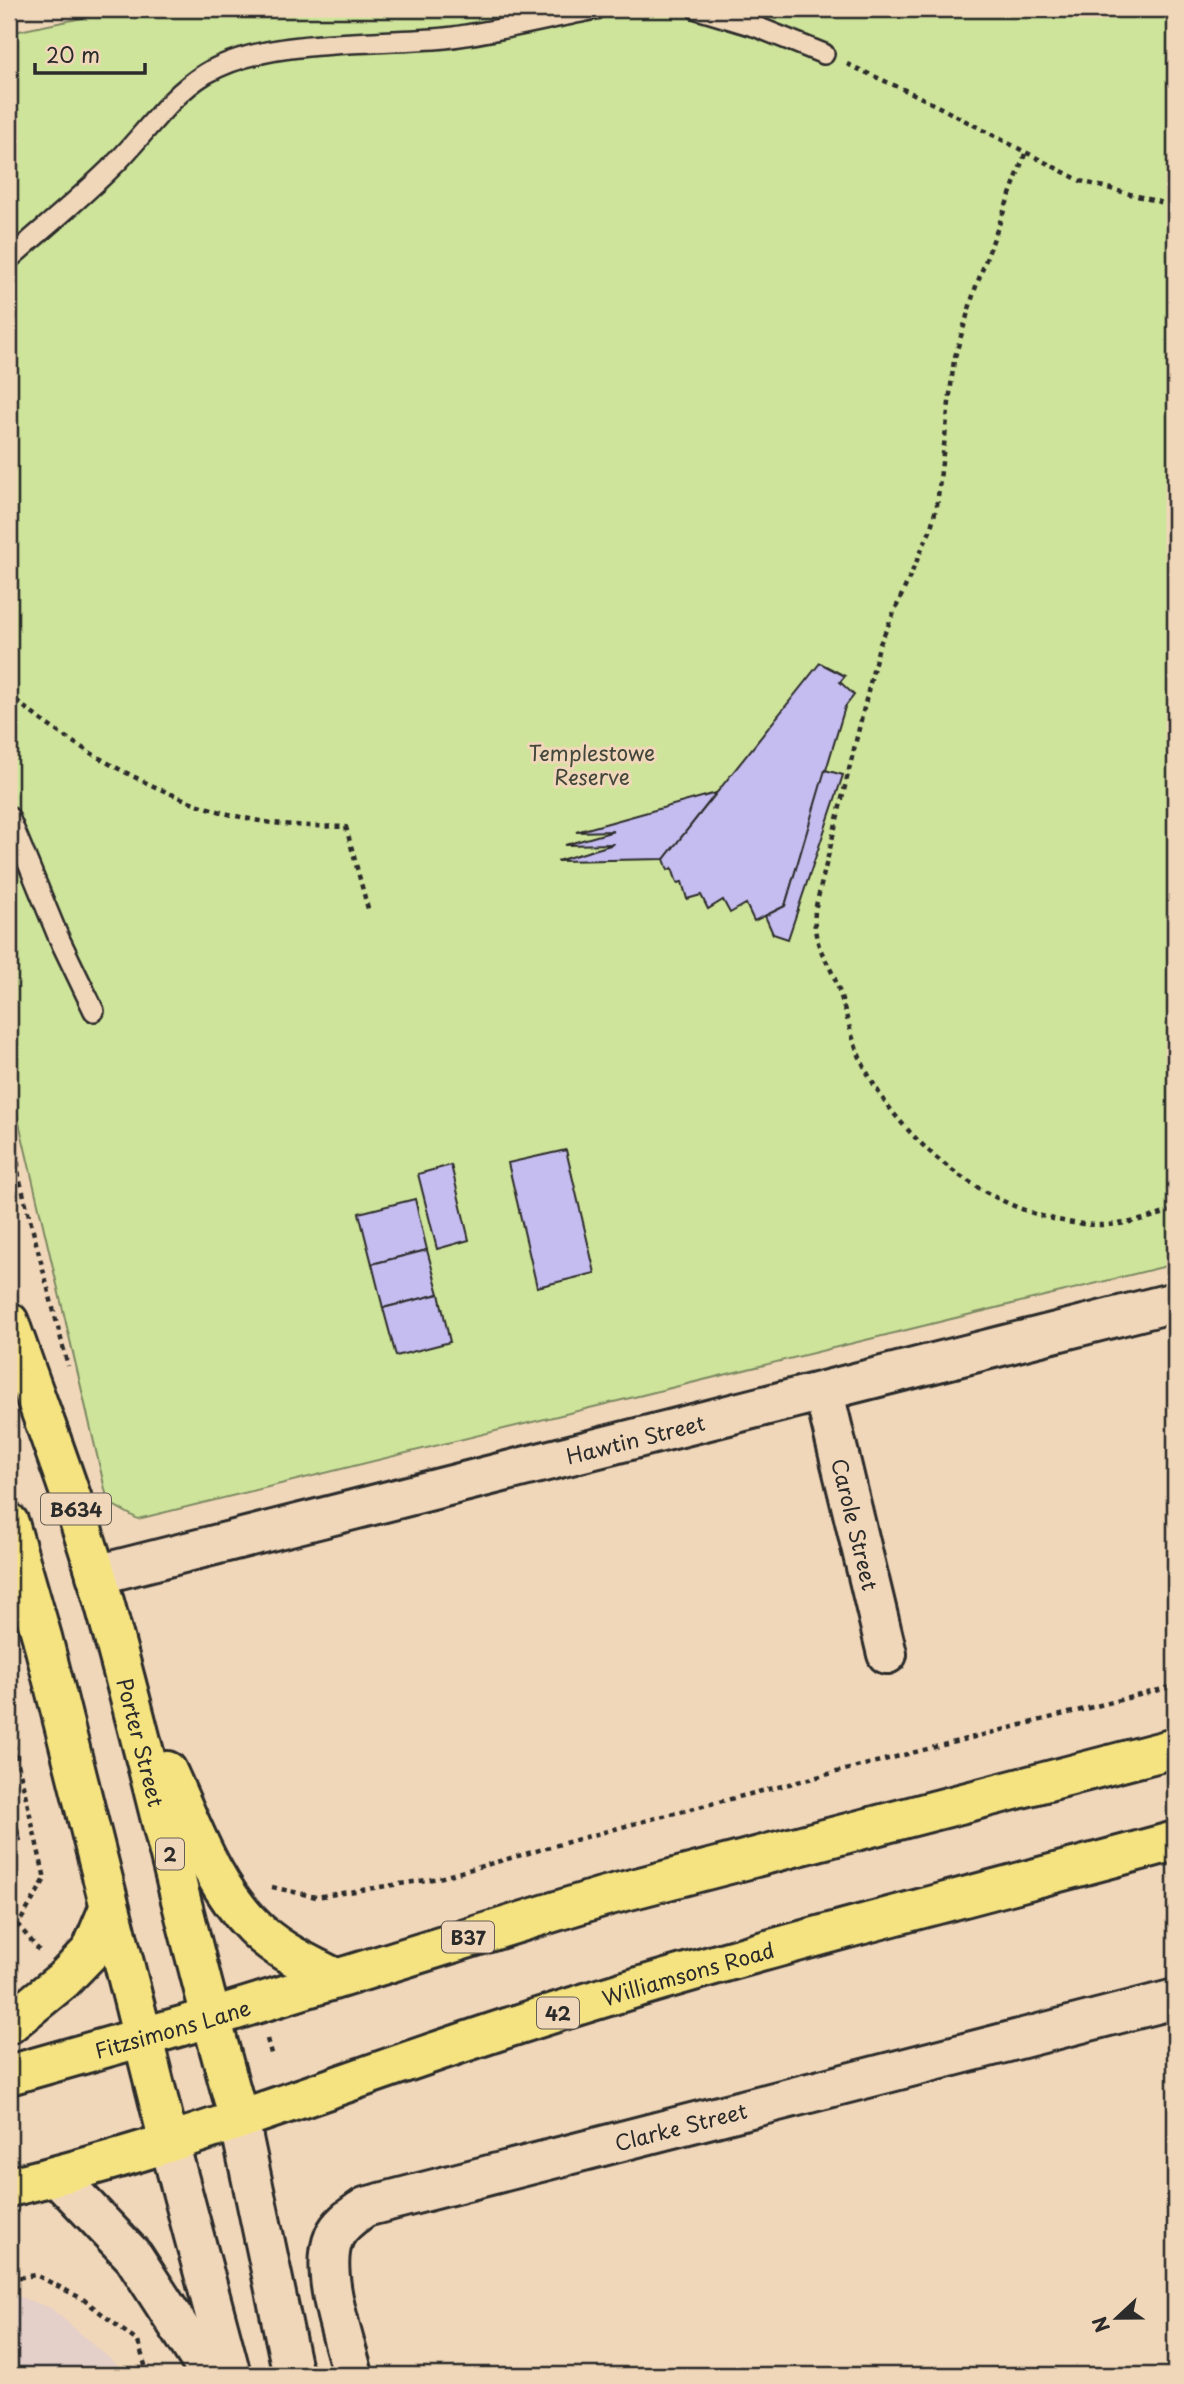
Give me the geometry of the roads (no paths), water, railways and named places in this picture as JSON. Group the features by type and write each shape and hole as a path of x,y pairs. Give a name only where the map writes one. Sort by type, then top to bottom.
{"main road":[{"name":"Porter Street","path":"9,1322 76,1507 96,1575 129,1690 210,2018 239,2119"},
{"name":"B634","path":"9,1523 42,1637 109,1908"},
{"path":"129,1690 214,1873 252,1926 282,1950 335,1978"},
{"name":"B37","path":"335,1978 602,1897 1175,1748"},
{"name":"Williamsons Road","path":"169,2142 510,2027 696,1971 1175,1841"},
{"path":"9,2024 63,1980 90,1951 109,1908"},
{"path":"9,2187 57,2176 169,2142 109,1908"},
{"name":"Fitzsimons Lane","path":"9,2075 210,2018 335,1978"}],"street":[{"name":"Hawtin Street","path":"96,1575 824,1393 1175,1302"},
{"name":"Carole Street","path":"824,1393 887,1654"},
{"name":"Clarke Street","path":"353,2375 329,2264 334,2236 346,2221 365,2207 1175,1999"},
{"name":"Porter Street","path":"239,2119 293,2375"},
{"path":"169,2142 231,2375"},
{"path":"57,2176 134,2257 210,2375"}],"lane":[{"path":"9,260 114,165 179,93 206,73 236,60 271,51 445,38 500,30 596,9"},
{"path":"697,9 757,27 824,54"},
{"path":"9,817 58,936 94,1011"}],"park label":[{"name":"Templestowe Reserve","path":"592,764"}]}
